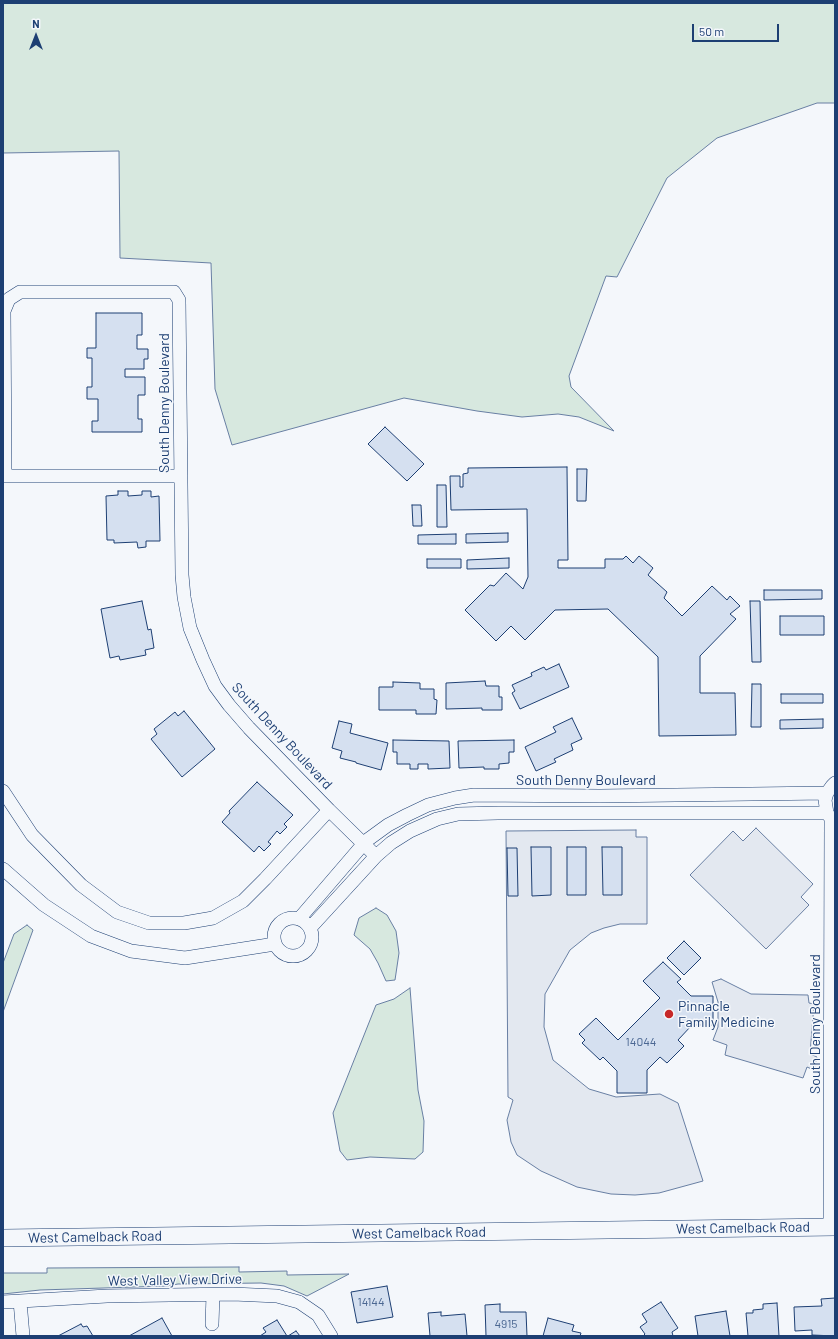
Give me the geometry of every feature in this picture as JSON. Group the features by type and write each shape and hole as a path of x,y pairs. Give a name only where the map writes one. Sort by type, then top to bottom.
{"main road":[{"name":"West Camelback Road","path":"3,1238 833,1227"}],"street":[{"name":"South Denny Boulevard","path":"4,476 4,311 9,299 20,292 174,292 180,300 182,575 184,597 190,628 215,686 229,705 249,728 376,856"},
{"path":"4,476 181,476"},
{"path":"827,793 835,783"},
{"name":"South Denny Boulevard","path":"3,791 32,835 81,885 117,912 149,923 184,923 213,918 243,902 329,810"},
{"name":"South Denny Boulevard","path":"299,918 364,844 388,825 428,805 455,798 474,796 827,793 825,807 831,819 833,1227"},
{"path":"769,794 770,813"},
{"path":"677,795 678,814"},
{"path":"310,928 376,856 391,843 410,831 436,819 458,814 498,812 678,814 770,813 831,819"},
{"path":"3,869 44,905 91,936 131,951 185,958 275,944"},
{"path":"289,918 299,918 307,923 310,928 312,941 310,946 300,954 294,956 283,953 275,944 274,934 278,924 289,918"},
{"path":"212,1324 213,1295"},
{"name":"West Valley View Drive","path":"3,1302 107,1296 278,1296 299,1302 318,1315 331,1336"},
{"path":"20,1301 23,1336"}],"shaded area":[{"path":"3,3 835,3 835,103 817,103 717,138 667,178 617,277 606,276 569,376 571,387 614,431 579,417 558,414 522,417 477,411 404,398 232,445 215,389 211,263 120,258 119,151 3,153"},
{"path":"756,828 813,884 801,897 809,905 766,949 690,875 733,831 743,841"},
{"path":"636,830 636,837 647,837 647,924 620,924 604,928 591,933 570,950 545,994 544,1027 553,1060 589,1089 616,1097 660,1094 678,1103 703,1181 659,1193 635,1195 611,1194 577,1187 541,1171 517,1155 511,1142 507,1120 513,1100 508,1097 506,831"},
{"path":"376,908 387,915 396,931 399,953 395,980 386,981 370,949 354,935 359,918"},
{"path":"27,925 33,930 3,1012 3,963 14,934"},
{"path":"721,979 751,994 808,995 809,1003 814,1004 810,1054 817,1057 814,1070 807,1067 803,1078 725,1055 727,1045 713,1040 718,1027 718,1002 712,982"},
{"path":"410,988 418,1090 424,1121 423,1152 415,1159 370,1157 347,1160 340,1151 333,1113 376,1005 394,999"},
{"path":"239,1267 239,1272 287,1271 287,1275 349,1274 307,1296 284,1286 261,1283 178,1284 167,1286 40,1290 3,1294 3,1273 47,1273 47,1268"}],"building":[{"path":"96,313 142,313 142,335 137,335 137,349 148,349 148,359 144,359 144,369 125,369 125,377 145,377 145,395 138,395 138,419 142,419 142,432 92,432 92,421 98,421 98,399 87,399 87,387 92,387 92,358 87,358 87,348 96,348"},
{"path":"385,427 424,464 407,481 368,444"},
{"path":"567,467 568,560 558,560 558,568 605,568 605,559 623,559 626,556 633,563 639,556 653,568 648,575 667,592 664,598 682,616 712,586 727,600 730,596 740,606 730,614 736,619 700,656 700,693 735,693 736,735 659,736 658,657 608,609 555,610 525,640 511,626 496,641 465,610 490,585 494,586 506,573 523,589 528,577 527,509 451,510 450,476 460,476 460,487 463,487 463,474 468,473 468,468"},
{"path":"577,469 587,469 586,501 577,501"},
{"path":"437,485 446,485 447,527 437,527"},
{"path":"118,491 128,491 128,496 142,495 142,491 151,491 151,497 159,496 160,541 146,541 146,547 138,548 137,542 114,543 114,540 107,540 106,496 118,495"},
{"path":"412,505 421,505 422,526 413,526"},
{"path":"508,533 508,542 466,543 466,534"},
{"path":"456,534 456,544 418,544 418,535"},
{"path":"509,558 509,568 467,569 467,560"},
{"path":"427,559 461,559 461,568 427,568"},
{"path":"764,590 822,590 822,599 764,600"},
{"path":"142,601 148,630 151,629 154,648 145,650 146,655 120,660 119,656 110,658 101,609"},
{"path":"750,601 760,601 761,662 752,662"},
{"path":"780,616 824,616 824,635 780,635"},
{"path":"559,664 569,687 520,709 512,693 515,691 512,685 532,676 531,673 544,667 546,670"},
{"path":"485,681 486,686 499,686 499,697 502,697 502,710 482,710 482,708 446,709 446,683"},
{"path":"393,682 420,683 420,689 434,689 434,699 437,700 436,714 416,714 416,710 379,710 379,687 393,687"},
{"path":"752,684 761,684 761,727 751,727"},
{"path":"781,694 823,694 823,703 781,703"},
{"path":"184,711 215,749 182,777 151,739 157,734 154,729 175,712 178,716"},
{"path":"572,718 582,739 571,744 573,750 554,759 556,762 536,771 525,747 556,732 553,727"},
{"path":"823,719 823,728 780,729 780,720"},
{"path":"339,721 352,724 350,733 388,743 381,770 340,758 342,751 332,748"},
{"path":"393,740 449,741 450,768 428,769 428,764 418,764 418,769 410,769 410,764 397,764 397,752 393,752"},
{"path":"514,740 514,752 509,752 509,763 499,764 499,769 484,769 484,767 459,768 458,741"},
{"path":"257,782 293,815 284,824 287,827 280,834 277,831 268,842 271,844 264,851 259,846 254,852 222,822 230,813 229,811"},
{"path":"531,847 551,847 551,895 532,896"},
{"path":"567,847 586,847 586,895 567,895"},
{"path":"602,847 622,847 622,895 603,895"},
{"path":"507,848 517,848 518,896 508,896"},
{"path":"684,941 701,958 684,975 667,958"},
{"path":"663,962 681,979 677,982 691,996 713,996 713,1025 692,1025 678,1040 684,1046 667,1063 660,1057 647,1070 647,1093 617,1093 617,1071 603,1057 600,1060 582,1043 585,1040 579,1034 596,1018 618,1040 660,998 643,981"},
{"path":"387,1286 393,1317 357,1323 351,1292"},
{"path":"835,1298 835,1336 812,1335 812,1330 795,1331 794,1307 822,1306 821,1299"},
{"path":"661,1302 678,1328 672,1332 673,1336 643,1336 645,1334 640,1327 647,1322 642,1314"},
{"path":"777,1303 779,1336 748,1336 746,1313 753,1313 753,1310 763,1309 763,1304"},
{"path":"500,1304 500,1312 526,1312 527,1336 486,1336 485,1305"},
{"path":"726,1311 730,1336 698,1336 695,1316"},
{"path":"441,1312 441,1316 465,1314 467,1336 430,1336 428,1313"},
{"path":"162,1318 172,1336 129,1336"},
{"path":"548,1318 574,1325 572,1331 581,1333 580,1336 543,1336"},
{"path":"277,1320 287,1336 260,1336 266,1332 263,1328"},
{"path":"81,1324 83,1327 87,1326 93,1336 58,1336"},
{"path":"296,1331 300,1336 288,1336"}],"place":[{"name":"Pinnacle Family Medicine","path":"669,1014"}]}
